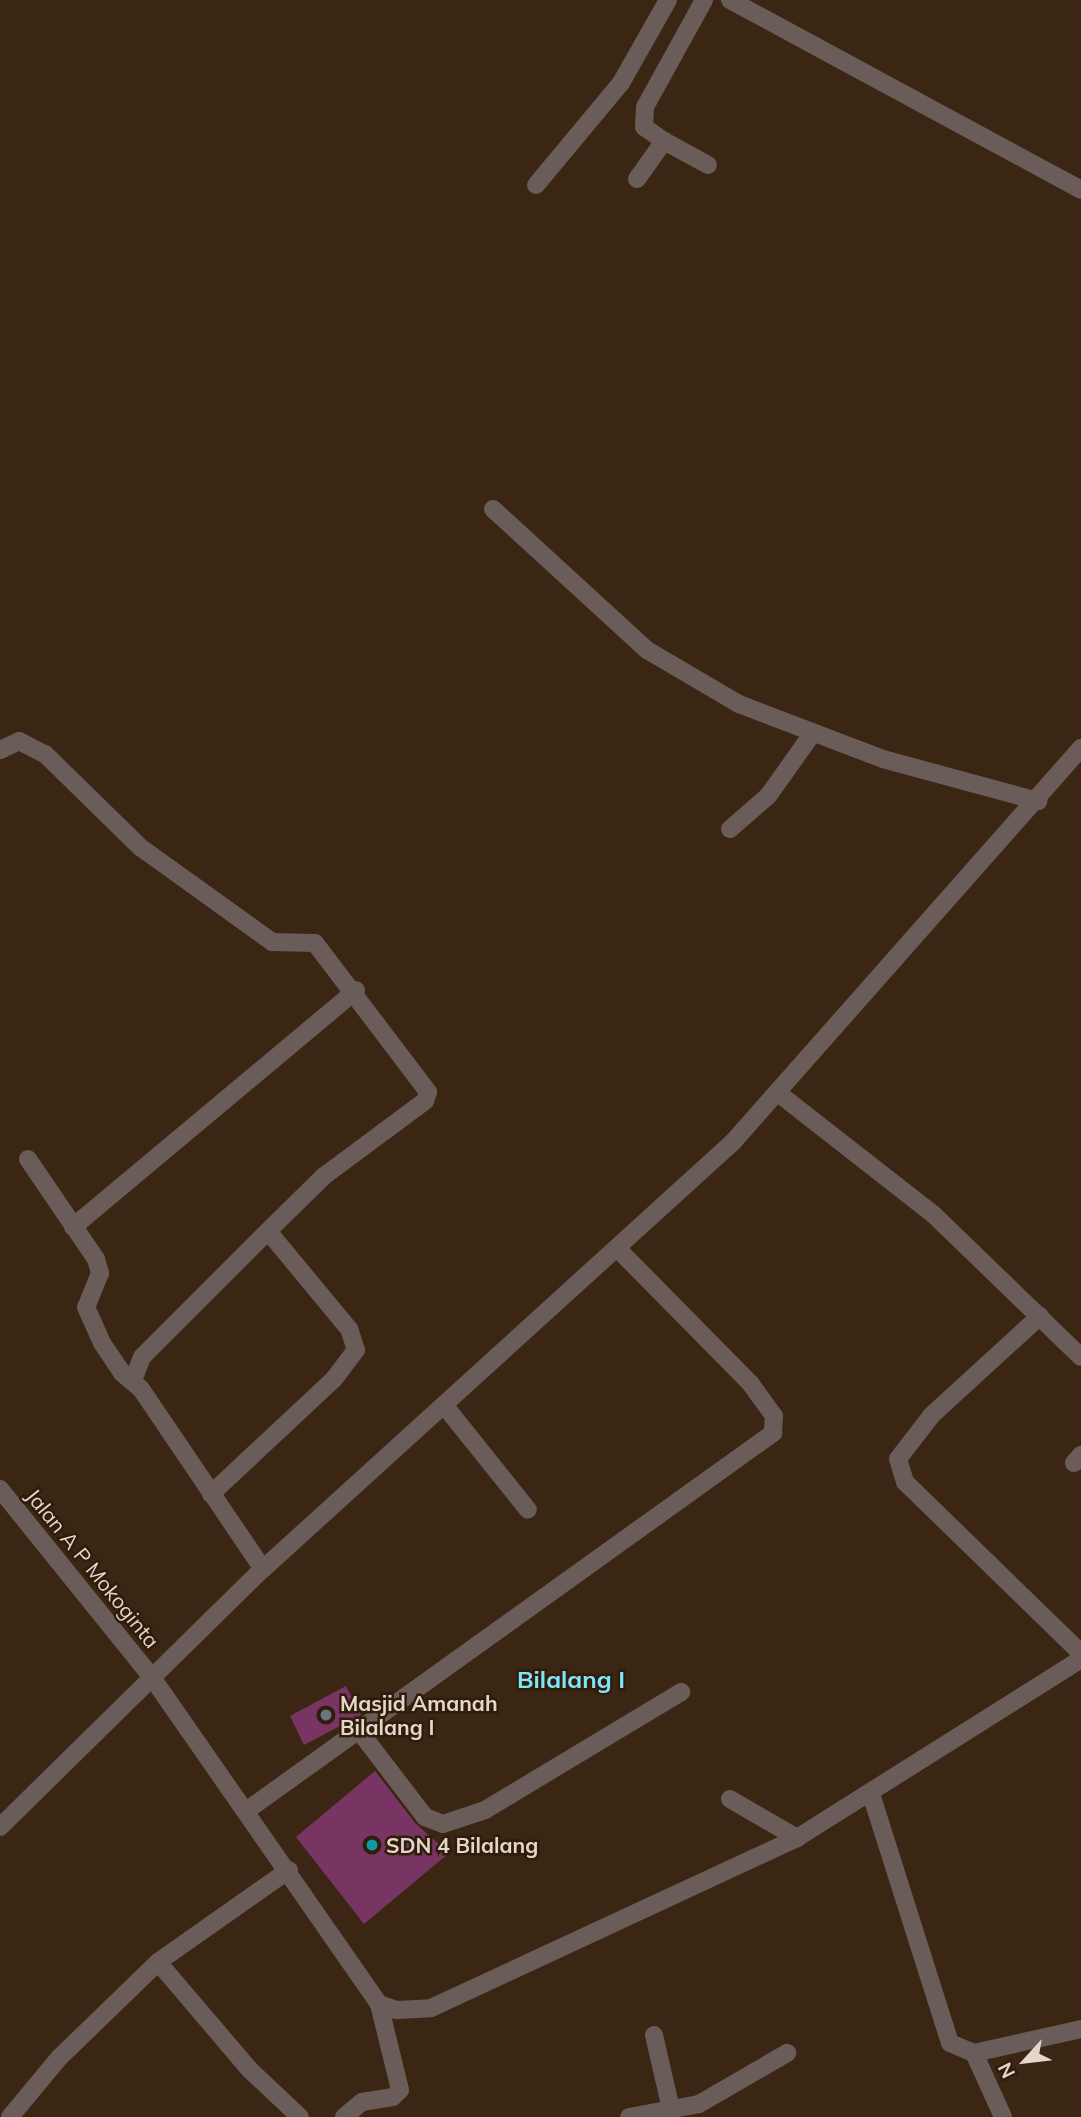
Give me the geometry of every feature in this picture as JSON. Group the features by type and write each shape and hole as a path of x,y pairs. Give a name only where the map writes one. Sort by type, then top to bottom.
{"street":[{"path":"536,185 621,83 668,0"},
{"path":"704,0 645,107 643,127 708,165"},
{"path":"730,0 1081,190"},
{"path":"637,179 664,141"},
{"path":"494,509 647,650 762,715 903,765 1038,801"},
{"path":"730,829 768,796 813,733"},
{"path":"0,750 13,741 27,742 69,773 140,847 272,942 315,943 356,990 428,1096 324,1176 142,1357 133,1381"},
{"path":"0,1827 263,1569 618,1249 778,1093 1038,801 1081,748"},
{"path":"73,1227 356,990"},
{"path":"778,1093 934,1215 1081,1357"},
{"path":"28,1159 100,1273 86,1303 88,1314 122,1373 133,1381 263,1569"},
{"path":"211,1494 334,1379 356,1350 349,1329 268,1231"},
{"path":"246,1811 360,1732 775,1430 774,1416 751,1384 618,1249"},
{"path":"1040,1315 931,1416 898,1459 910,1487 1081,1653"},
{"path":"444,1405 528,1510"},
{"name":"Jalan A P Mokoginta","path":"0,1489 151,1676 289,1870 379,2004"},
{"path":"379,2004 402,2011 431,2008 797,1838 871,1794 1081,1659"},
{"path":"360,1732 425,1817 443,1824 485,1810 681,1692"},
{"path":"871,1794 946,2034 956,2049 974,2053 1081,2029"},
{"path":"730,1799 797,1838"},
{"path":"10,2117 59,2058 158,1962 289,1870"},
{"path":"158,1962 249,2069 300,2117"},
{"path":"344,2117 362,2102 393,2097 400,2090 379,2004"},
{"path":"654,2035 671,2109"},
{"path":"629,2117 699,2104 787,2053"},
{"path":"974,2053 1003,2117"}],"building":[{"name":"Masjid Amanah Bilalang I","path":"346,1686 361,1715 304,1745 290,1716"},
{"name":"SDN 4 Bilalang","path":"375,1771 416,1824 449,1853 364,1924 296,1837"}],"place":[{"name":"Masjid Amanah Bilalang I","path":"326,1715"},
{"name":"SDN 4 Bilalang","path":"372,1845"}],"district":[{"name":"Bilalang I","path":"571,1680"}]}
